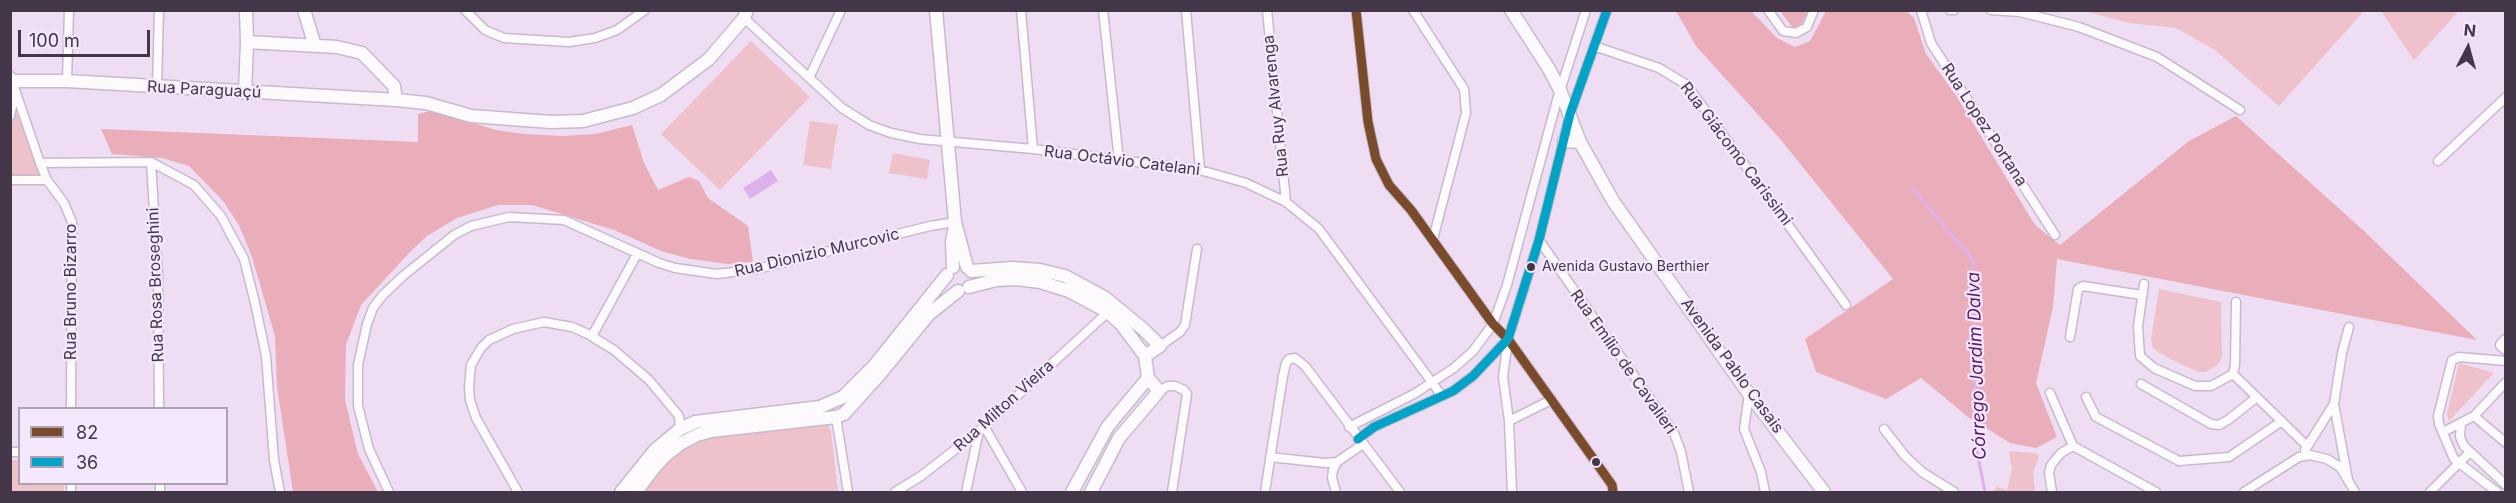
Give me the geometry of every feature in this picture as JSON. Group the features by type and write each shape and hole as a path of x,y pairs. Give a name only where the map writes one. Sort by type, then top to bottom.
{"main road":[{"path":"245,93 248,42 246,10"},
{"path":"304,10 315,46"},
{"path":"636,492 666,455 697,435 711,430 837,417 853,406 929,314 972,282 955,225 936,10"},
{"name":"Avenida Pablo Casais","path":"1510,10 1549,69 1560,90 1580,142 1613,201 1749,394 1824,492"},
{"name":"Rua Paraguaçú","path":"13,84 67,81 396,100 426,103 471,116 496,119 583,121 609,116 661,95 709,59 745,14"},
{"path":"248,42 337,46 362,53 394,86 396,100"},
{"path":"1564,141 1580,142"},
{"path":"955,225 949,285 963,289 996,280 1040,282 1070,291 1108,312 1145,356 1148,378 1159,391 1119,438 1091,492"},
{"path":"621,492 655,450 680,429 695,422 820,407 843,397 874,366 950,271 1013,268 1040,270 1065,276 1104,297 1160,346 1145,356"},
{"path":"1132,338 1143,329"},
{"path":"1072,492 1108,426 1148,378"}],"street":[{"path":"67,81 69,10"},
{"path":"157,87 159,10"},
{"path":"465,10 485,30 504,38 569,42 595,38 617,30 645,10"},
{"path":"809,78 841,10"},
{"path":"1021,10 1033,149"},
{"path":"1103,10 1119,160"},
{"path":"1186,10 1200,170"},
{"name":"Rua Ruy Alvarenga","path":"1267,10 1286,202"},
{"path":"1356,10 1368,122 1376,159 1389,185 1433,239 1493,324 1508,339 1612,485 1613,492"},
{"path":"1413,10 1464,89 1466,113 1433,239"},
{"path":"1349,426 1433,383 1473,351 1493,324 1509,276 1560,90 1586,10"},
{"path":"1512,492 1509,420 1503,377 1508,339 1539,240 1570,114 1607,10"},
{"path":"1768,10 1783,31 1796,33 1807,27 1814,10"},
{"name":"Rua Lopez Portana","path":"1921,10 1931,43 2055,235"},
{"path":"1991,10 2020,11 2079,27 2157,57 2240,110"},
{"name":"Rua Octávio Catelani","path":"745,14 842,108 869,124 910,137 1033,149 1200,170 1246,183 1286,202 1319,229 1442,396"},
{"name":"Rua Giácomo Carissimi","path":"1594,46 1659,68 1687,85 1846,305"},
{"path":"10,116 13,84"},
{"name":"Rua Bruno Bizarro","path":"13,84 47,180 64,204 72,222 71,407"},
{"path":"2438,161 2505,98"},
{"path":"40,163 151,162 195,185 221,216 244,259 266,356 274,460 280,492"},
{"name":"Rua Rosa Broseghini","path":"151,162 158,276 159,407"},
{"path":"10,180 47,180"},
{"name":"Rua Dionizio Murcovic","path":"389,492 364,434 357,390 361,348 367,324 373,308 396,283 454,235 471,226 509,217 564,220 637,254 675,268 702,273 729,273 757,269 930,226 955,225"},
{"name":"Rua Emílio de Cavalieri","path":"1539,240 1674,434 1681,452 1689,492"},
{"path":"1160,346 1180,332 1185,325 1197,249"},
{"path":"592,336 637,254"},
{"path":"2144,284 2138,342 2140,356 2154,368 2195,386 2211,386 2233,374 2236,302"},
{"path":"2070,337 2078,289 2083,286 2142,295"},
{"name":"Rua Milton Vieira","path":"895,492 921,476 981,428 1108,312"},
{"path":"518,492 472,410 469,387 471,365 476,356 489,340 513,329 534,323 556,324 592,336 631,363 679,416 680,429"},
{"path":"2348,480 2334,404 2342,353 2349,327"},
{"path":"1336,492 1332,478 1337,462 1374,426 1442,396 1473,376 1508,339"},
{"path":"2497,492 2457,462 2448,445 2438,416 2452,360 2459,357 2505,361"},
{"path":"1264,492 1284,369 1289,359 1294,358 1305,366 1400,492"},
{"path":"2233,374 2307,446"},
{"path":"2443,432 2474,416 2505,382"},
{"path":"2140,384 2211,424 2219,425 2257,397"},
{"path":"1159,391 1168,386 1175,386 1187,394 1172,492"},
{"path":"2050,393 2073,446 2156,492"},
{"path":"1749,394 1744,429 1761,472 1765,492"},
{"path":"2086,397 2096,417 2179,461 2229,457 2282,421"},
{"path":"1509,420 1551,400"},
{"path":"2300,457 2334,404"},
{"path":"2474,416 2505,443"},
{"path":"837,417 848,492"},
{"path":"2461,424 2460,437 2469,453 2505,485"},
{"path":"966,492 981,428"},
{"path":"981,428 1022,492"},
{"path":"1884,429 1905,456 1922,472 1954,492"},
{"path":"2448,445 2460,437"},
{"path":"2052,492 2049,473 2051,465 2061,453 2073,446"},
{"path":"2430,492 2457,462 2469,453"},
{"path":"2242,492 2300,457 2310,455 2331,461 2340,467 2355,492"},
{"path":"1270,457 1325,463 1337,462"}],"shaded area":[{"path":"1676,11 1751,11 1777,38 1795,47 1810,41 1826,11 1906,11 1914,18 1926,54 1957,97 2035,225 2060,245 2189,141 2236,116 2364,231 2477,340 2057,259 2053,307 2036,383 2057,437 2036,448 2010,443 1968,417 1921,378 1886,399 1816,372 1805,339 1893,279 1781,140 1696,46"},
{"path":"1780,11 1808,11 1802,24 1793,28"},
{"path":"2084,11 2364,11 2279,106 2215,50 2176,28 2129,23"},
{"path":"2381,11 2459,11 2414,60"},
{"path":"751,41 810,97 720,190 661,134"},
{"path":"15,109 44,177 11,176 11,125"},
{"path":"431,111 496,130 525,134 562,136 595,134 632,125 644,163 658,190 689,177 699,181 708,198 748,226 753,262 728,264 690,259 661,251 614,230 532,205 498,205 457,218 427,236 361,305 346,344 345,400 358,454 378,492 293,492 277,387 275,336 252,257 239,225 223,201 189,166 162,158 112,154 101,129 418,142 418,114"},
{"path":"810,121 838,125 831,169 803,165"},
{"path":"893,153 930,160 927,179 889,173"},
{"path":"771,170 778,181 750,199 743,188"},
{"path":"2159,289 2221,302 2222,358 2217,365 2206,372 2198,372 2166,357 2153,348 2151,339"},
{"path":"2459,363 2494,373 2449,421 2447,414"},
{"path":"825,421 831,431 838,492 641,492 670,455 699,438"},
{"path":"2009,451 2035,453 2039,456 2033,473 2035,492 1994,492 1996,487 2007,490 2012,469"},
{"path":"11,460 18,460 18,485 64,485 64,492 11,492"}],"waterway":[{"name":"Córrego Jardim Dalva","path":"1913,190 1973,260 1976,446 1985,492"}],"transit line":[{"name":"82","path":"1356,10 1368,122 1376,159 1389,185 1411,210 1493,324 1508,339 1612,485 1613,492"},
{"name":"36","path":"1358,439 1374,427 1453,391 1473,376 1508,339 1539,240 1570,114 1607,10"}],"place":[{"name":"Avenida Gustavo Berthier","path":"1531,267"}]}
